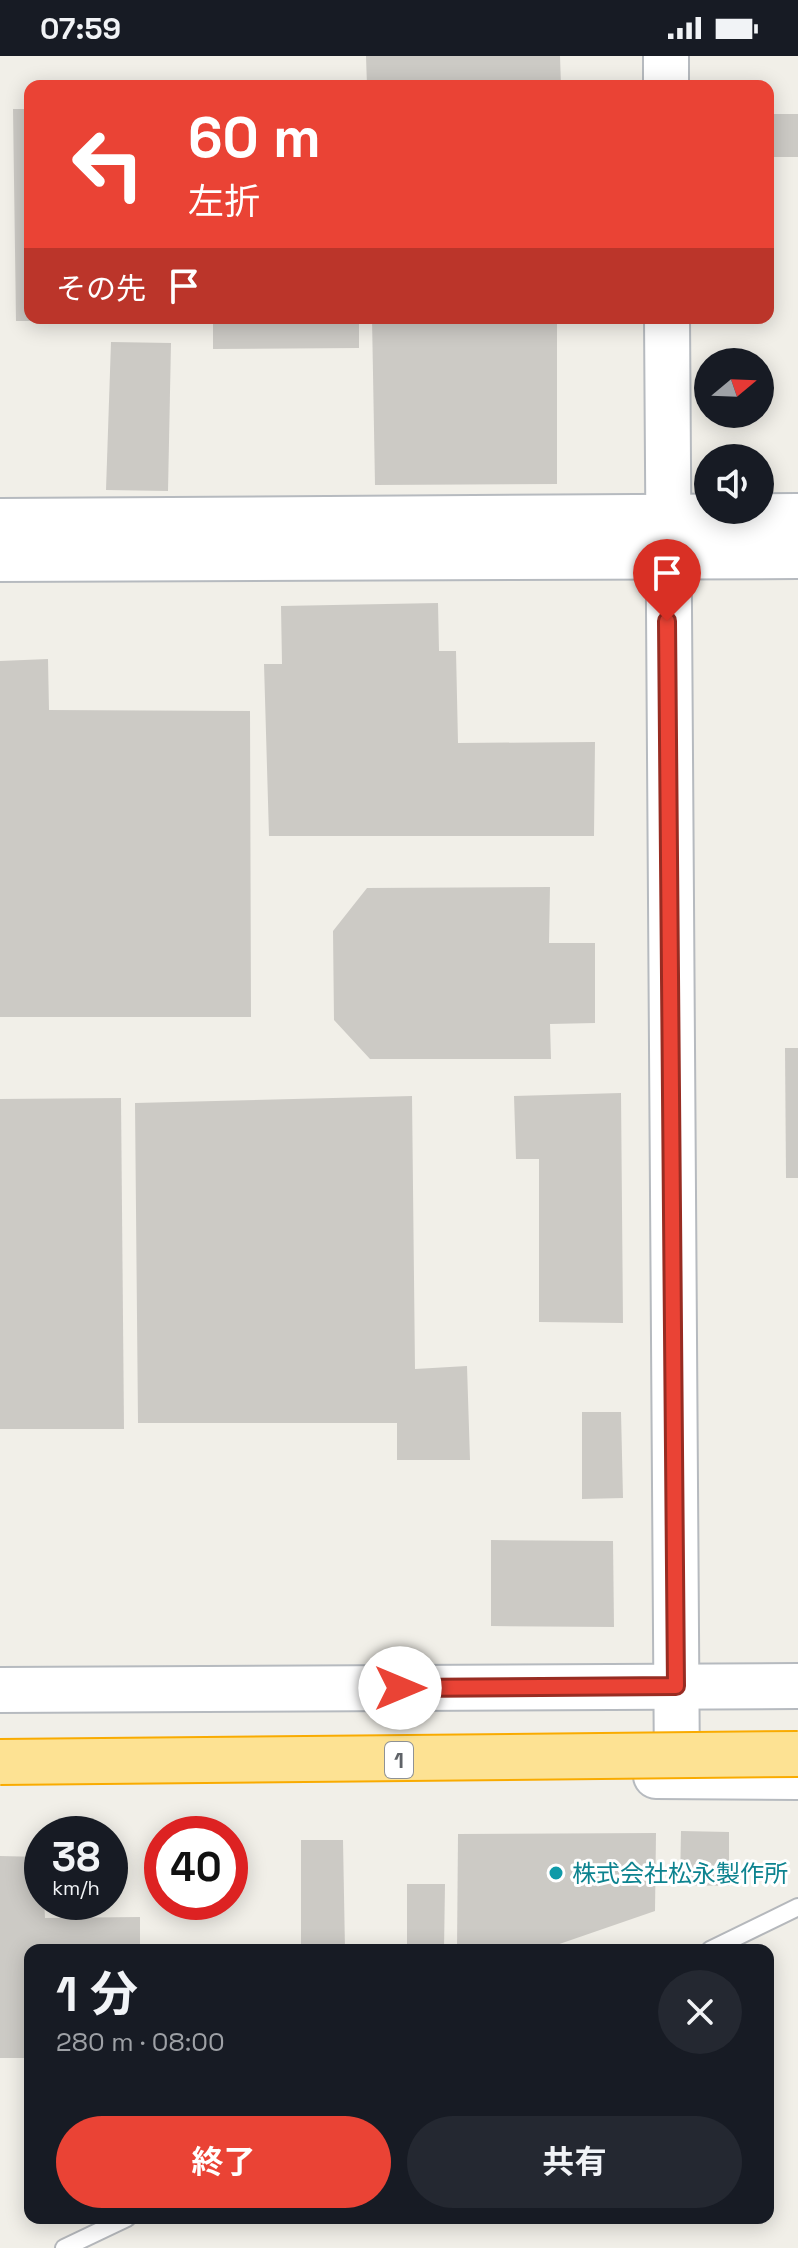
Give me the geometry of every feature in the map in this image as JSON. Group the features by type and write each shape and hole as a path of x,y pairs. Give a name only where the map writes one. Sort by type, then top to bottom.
{"highway":[{"name":"1","path":"0,1762 798,1754"},
{"name":"1","path":"0,1773 798,1770"}],"street":[{"path":"666,56 666,80"},
{"path":"667,324 677,1776"},
{"path":"0,559 667,538 798,516"},
{"path":"0,521 667,538 798,556"},
{"path":"0,1690 798,1686"},
{"path":"0,1780 798,1777"}],"lane":[{"path":"722,1944 798,1907"},
{"path":"64,2248 114,2224"}],"building":[{"path":"366,56 560,56 561,80 367,80"},
{"path":"13,109 24,109 24,321 16,321"},
{"path":"774,114 798,114 798,157 774,157"},
{"path":"213,324 359,324 359,348 213,349"},
{"path":"372,324 557,324 557,484 375,485"},
{"path":"111,342 171,343 168,491 106,490"},
{"path":"438,603 439,651 456,651 458,743 595,742 594,836 269,836 264,664 282,664 281,606"},
{"path":"48,659 49,710 250,711 251,1017 0,1017 0,661"},
{"path":"550,887 549,943 595,943 595,1023 550,1024 551,1059 370,1059 334,1020 333,931 367,888"},
{"path":"785,1048 798,1048 798,1178 786,1178"},
{"path":"621,1093 623,1323 539,1322 539,1159 516,1159 514,1096"},
{"path":"412,1096 415,1369 467,1366 470,1460 397,1460 397,1423 138,1423 135,1103"},
{"path":"121,1098 124,1429 0,1429 0,1099"},
{"path":"582,1412 621,1412 623,1498 582,1499"},
{"path":"491,1540 613,1541 614,1627 491,1626"},
{"path":"681,1831 729,1832 729,1886 680,1885"},
{"name":"株式会社松永製作所","path":"656,1833 655,1911 559,1944 457,1944 458,1834"},
{"path":"301,1840 343,1840 345,1944 301,1944"},
{"path":"0,1856 24,1857 24,1920 128,1920 128,1917 140,1917 140,1944 24,1944 24,2058 0,2058"},
{"path":"407,1884 445,1884 444,1944 407,1944"}],"place":[{"name":"株式会社松永製作所","path":"556,1873"}],"route":[{"path":"400,1688 676,1686 667,621"}]}
